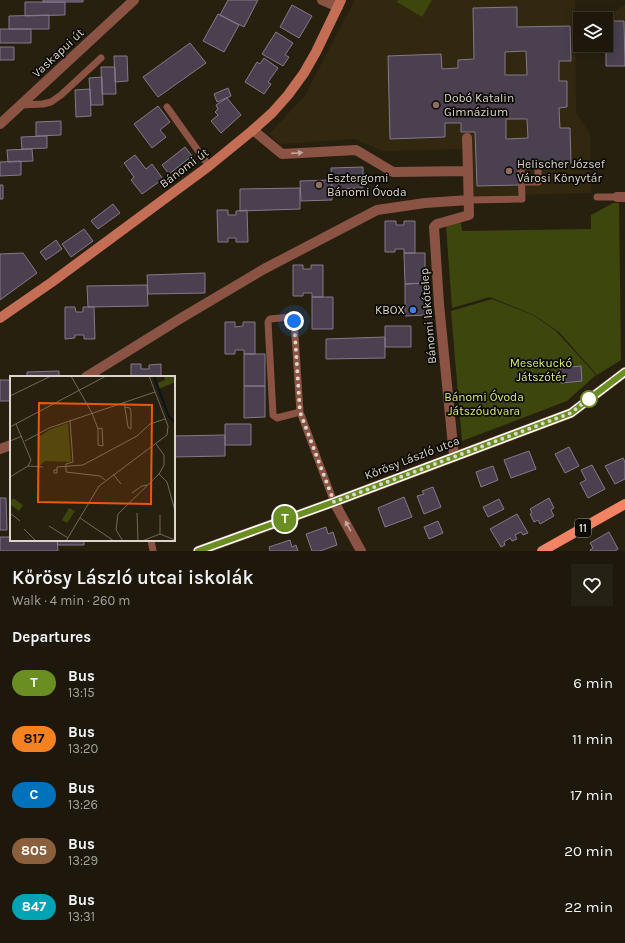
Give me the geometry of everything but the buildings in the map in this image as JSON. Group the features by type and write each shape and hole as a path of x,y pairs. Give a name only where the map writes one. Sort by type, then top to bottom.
{"main road":[{"name":"Bánomi út","path":"0,318 52,282 209,166 272,113 304,73 316,52 339,4"},
{"name":"11","path":"542,551 625,504"}],"street":[{"name":"Vaskapui út","path":"0,124 134,0"},
{"path":"322,0 339,4"},
{"path":"253,130 282,154 356,150 393,172 468,171"},
{"path":"88,376 264,269 377,210 425,203 469,200 467,138"},
{"name":"Bánomi lakótelep","path":"454,456 439,304 434,227 437,224 469,215 469,200"},
{"name":"Kőrösy László utca","path":"198,551 334,502 571,413 625,372"},
{"path":"0,449 10,445"},
{"path":"334,502 361,551"}],"lane":[{"path":"21,105 51,102 61,95 101,58"},
{"path":"167,107 209,166"},
{"path":"469,200 522,199 521,182"},
{"path":"597,197 621,197"},
{"path":"300,412 277,418 274,415 268,322 270,319 290,317 294,321 300,412 334,502"},
{"path":"152,541 153,551"}],"shaded area":[{"name":"Dobó Katalin Gimnázium","path":"355,0 575,0 575,12 573,12 573,52 575,52 576,113 590,134 591,193 474,196 472,149 382,151 356,139 280,144 269,134 304,97"},
{"path":"625,5 625,66 606,66 605,52 613,52 613,12"}],"green space":[{"path":"398,0 432,0 422,17 397,2"},
{"path":"613,203 619,203 621,360 597,375 559,332 534,315 490,297 452,308 446,226 461,222 462,231 591,229 591,215"},
{"path":"492,299 533,315 556,331 596,375 567,401 462,441 451,311"}],"bus line":[{"name":"T","path":"198,551 334,502 571,413 625,372"}],"place":[{"name":"Dobó Katalin Gimnázium","path":"436,105"},
{"name":"Helischer József Városi Könyvtár","path":"509,171"},
{"name":"Esztergomi Bánomi Óvoda","path":"319,185"},
{"name":"KBOX","path":"413,310"}],"route":[{"path":"294,321 300,412 334,502 571,413 592,396 589,399"}],"park label":[{"name":"Mesekuckó Játszótér","path":"541,370"},
{"name":"Bánomi Óvoda Játszóudvara","path":"484,404"}]}
